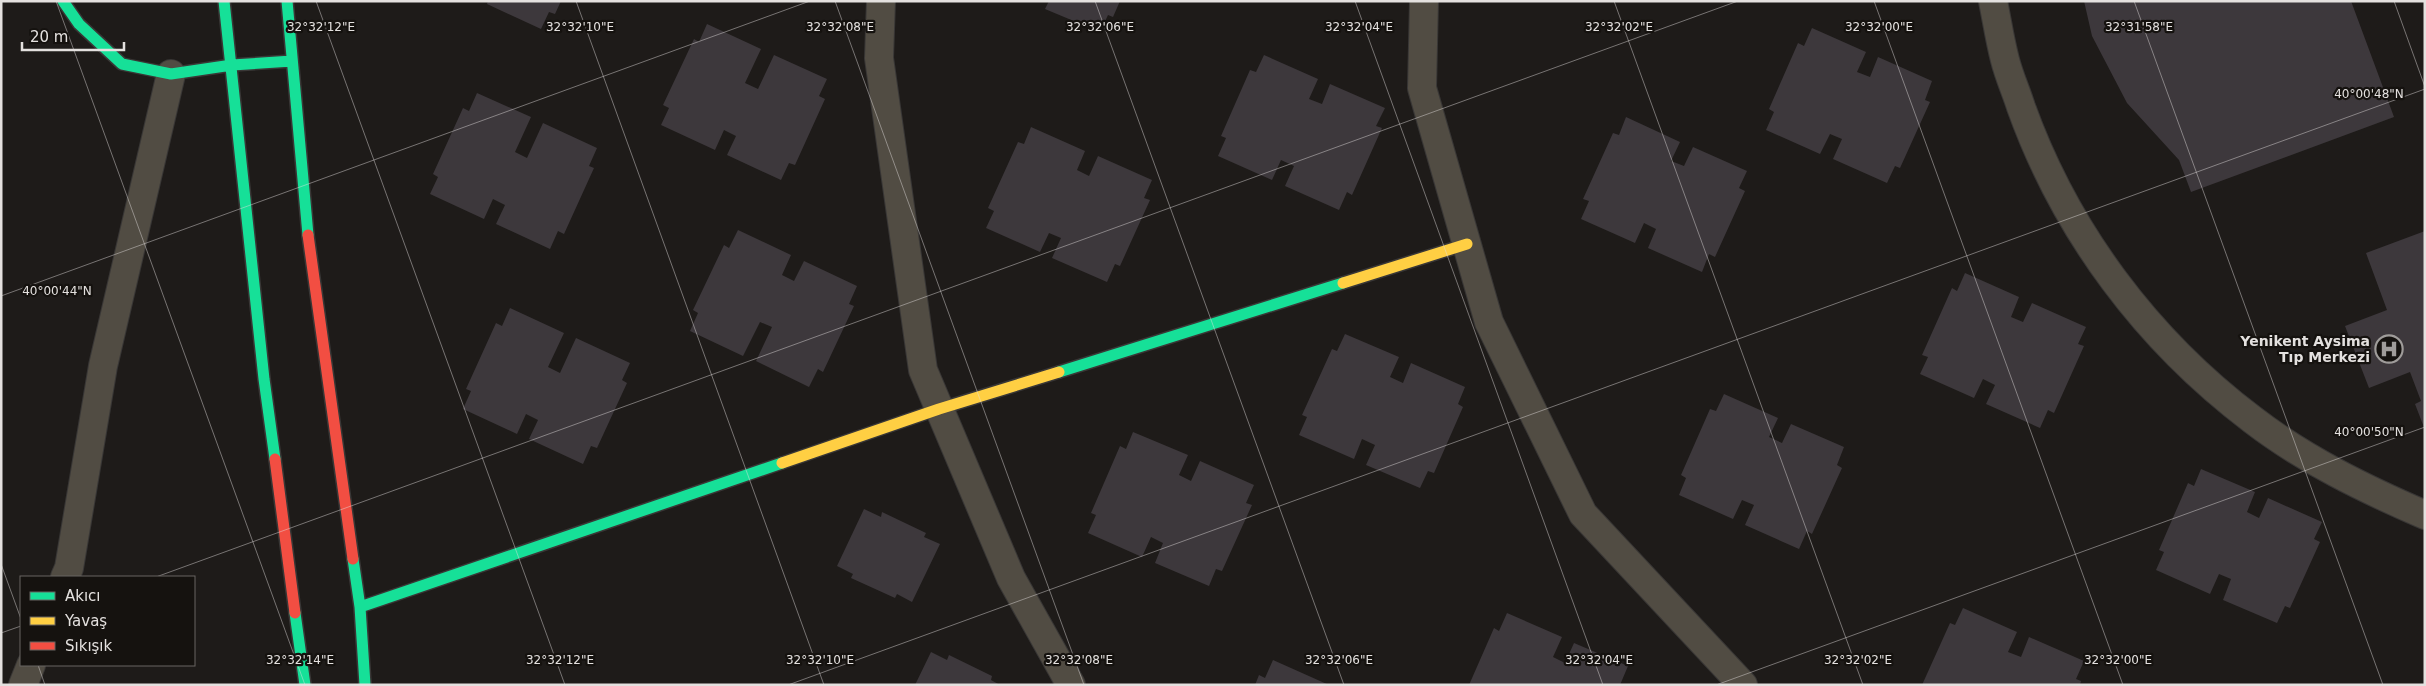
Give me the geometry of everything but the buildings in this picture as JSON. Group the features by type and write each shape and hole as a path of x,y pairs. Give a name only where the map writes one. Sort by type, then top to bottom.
{"main road":[{"path":"63,1 79,24 122,64 172,74 232,64 292,61"},
{"path":"224,1 264,379 305,685"},
{"path":"287,1 310,261 360,607 365,685"},
{"path":"360,607 939,409 1467,244"}],"street":[{"path":"881,1 879,58 922,370 1012,578 1072,685"},
{"path":"1424,1 1422,88 1489,322 1583,514 1743,685"},
{"path":"1993,1 2005,61 2036,150 2074,223 2125,297 2179,356 2254,420 2339,475 2425,515"},
{"path":"65,576 69,568 103,366 172,74"},
{"path":"23,685 31,666"}],"traffic: fast":[{"path":"63,1 79,24 122,64 171,74 232,65 292,61"},
{"path":"224,1 264,379 275,459"},
{"path":"287,1 308,235"},
{"path":"1059,372 1343,283"},
{"path":"360,607 782,463"},
{"path":"353,559 360,607 365,685"},
{"path":"295,613 305,685"}],"traffic: slow":[{"path":"1343,283 1467,244"},
{"path":"782,463 939,409 1059,372"}],"traffic: jam":[{"path":"308,235 353,559"},
{"path":"275,459 295,613"}],"place":[{"name":"Yenikent Aysima Tıp Merkezi","path":"2389,349"}]}
